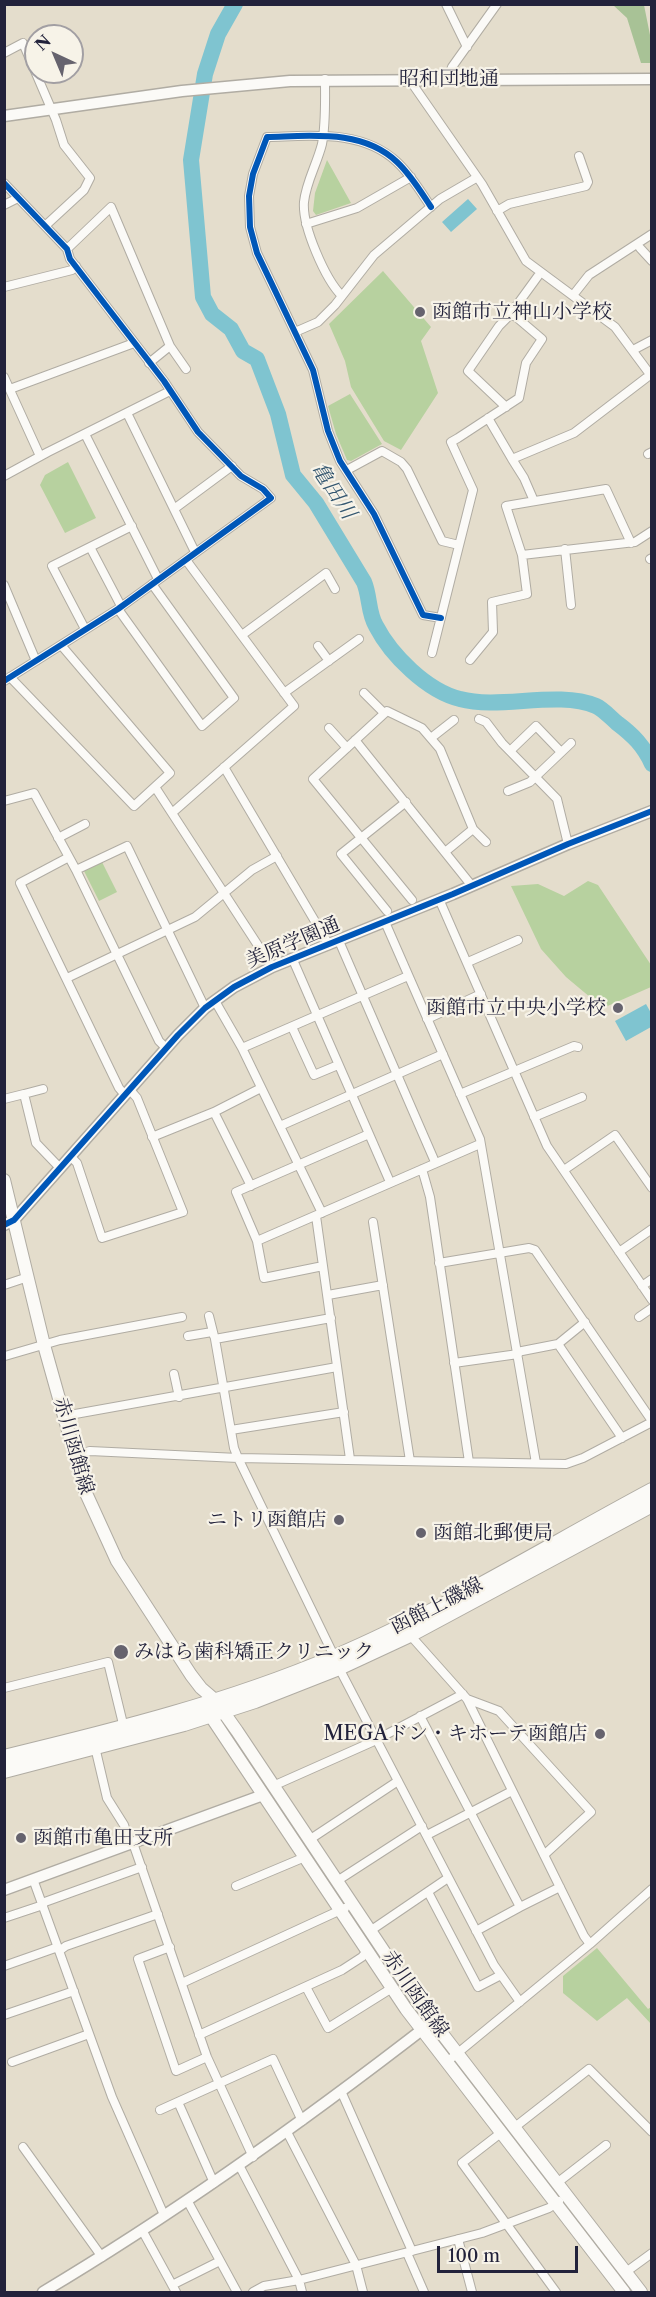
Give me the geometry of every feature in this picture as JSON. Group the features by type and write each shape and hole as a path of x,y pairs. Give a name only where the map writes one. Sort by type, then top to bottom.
{"main road":[{"name":"赤川函館線","path":"4,1180 9,1222 28,1277 74,1455 92,1509 117,1561 201,1688 263,1795 392,1988 515,2127 641,2292"},
{"name":"函館上磯線","path":"337,1662 651,1490"},
{"name":"函館上磯線","path":"4,1771 95,1747 213,1708 410,1635 651,1505"},
{"name":"赤川函館線","path":"213,1708 273,1786 370,1931 427,2025"},
{"name":"函館上磯線","path":"4,1757 213,1708"},
{"name":"赤川函館線","path":"453,2057 502,2132 622,2292"}],"street":[{"path":"446,4 467,47"},
{"path":"448,79 452,67 497,4"},
{"path":"4,53 23,43 64,145 90,178 84,190 45,226"},
{"path":"325,79 323,135 304,202 306,224 332,285 342,296"},
{"name":"昭和団地通","path":"51,110 182,91 325,79 651,79"},
{"path":"409,79 476,178 526,261 574,294 615,327 633,350 649,378 574,433 512,459"},
{"path":"4,116 51,110"},
{"path":"431,207 411,177 397,162 376,147 351,138 323,135 267,137 250,185 252,238 262,265 313,370 332,442 374,514 423,615 441,618"},
{"path":"497,211 509,204 586,186 588,182 579,156"},
{"path":"306,224 357,208 411,177"},
{"path":"295,332 318,322 374,255 440,200 476,178"},
{"path":"4,183 67,249 70,259 170,391 198,432 241,476 263,489 271,498 119,607 7,679 134,806 170,773 61,645"},
{"path":"4,205 18,198"},
{"path":"67,249 111,207 170,346 186,369"},
{"path":"574,294 590,276 651,234"},
{"path":"640,249 651,261"},
{"path":"4,287 72,270 76,266"},
{"path":"506,407 468,371 538,276"},
{"path":"432,653 473,490 451,442 519,398 526,363 542,339 515,316 509,316"},
{"path":"633,350 651,340"},
{"path":"10,389 134,343"},
{"path":"149,363 170,346"},
{"path":"4,377 40,456"},
{"path":"4,476 170,391"},
{"path":"127,413 195,552"},
{"path":"488,418 524,478 534,501"},
{"path":"85,434 132,526 155,581 234,698 202,726 119,607 90,547"},
{"path":"347,470 382,452 401,462 407,469 442,541 459,545"},
{"path":"174,509 232,466"},
{"path":"470,660 493,632 492,602 527,594 522,555 506,506 606,489 630,543"},
{"path":"85,629 52,566 132,526"},
{"path":"522,555 630,543 651,531"},
{"path":"565,549 571,605"},
{"path":"172,813 294,706 186,560"},
{"path":"242,635 326,573 335,589"},
{"path":"4,585 36,661"},
{"path":"284,693 359,639"},
{"path":"318,646 328,661"},
{"path":"364,693 384,713"},
{"path":"412,900 313,778 384,713 387,711 422,728 440,749 473,829 486,842"},
{"path":"479,719 486,722 510,751 557,799 568,843"},
{"path":"431,738 454,720"},
{"path":"510,751 536,726 561,752"},
{"path":"329,728 347,748"},
{"path":"355,740 472,886"},
{"path":"508,791 531,782 571,742"},
{"path":"224,767 277,856 334,943 363,996 435,1162"},
{"path":"155,787 272,968"},
{"path":"4,801 34,793 76,870 159,1041 166,1048"},
{"path":"406,802 341,854 386,916 408,976 480,1139 536,1463"},
{"name":"美原学園通","path":"9,1222 71,1157 166,1048 206,1008 243,982 334,943 386,916 472,886 568,843 651,811"},
{"path":"58,838 85,824"},
{"path":"445,852 473,829"},
{"path":"76,870 127,846 206,1008"},
{"path":"67,978 195,917 252,870 277,856"},
{"path":"69,857 20,883 119,1088 137,1098 183,1212 102,1238 77,1163 71,1157"},
{"path":"439,899 548,1146 651,1300"},
{"path":"468,962 518,940"},
{"path":"293,960 390,1182"},
{"path":"242,1048 408,976"},
{"path":"428,1019 481,994"},
{"path":"215,1001 242,1048 299,1165 319,1215 323,1266 350,1459"},
{"path":"292,1027 314,1075 338,1065"},
{"path":"460,1094 574,1046 578,1047"},
{"path":"280,1126 443,1054"},
{"path":"152,1137 214,1112 261,1088"},
{"path":"4,1099 43,1089"},
{"path":"24,1094 36,1143 60,1168"},
{"path":"534,1117 582,1097"},
{"path":"214,1112 251,1186"},
{"path":"323,1266 264,1278 257,1241 236,1192 369,1134"},
{"path":"564,1170 615,1135 651,1188"},
{"path":"257,1241 480,1144"},
{"path":"422,1169 430,1197 469,1462"},
{"path":"373,1222 410,1461"},
{"path":"619,1251 651,1229"},
{"path":"74,1455 90,1451 238,1458 566,1464 583,1458 651,1422 535,1250 529,1248 439,1263"},
{"path":"4,1285 28,1277"},
{"path":"642,1286 651,1280"},
{"path":"328,1295 383,1286"},
{"path":"639,1317 651,1308"},
{"path":"209,1316 238,1458 337,1662 448,1878 501,1975 520,2002"},
{"path":"5,1356 44,1344 182,1317"},
{"path":"188,1336 214,1335 331,1318"},
{"path":"454,1363 558,1344 585,1322"},
{"path":"558,1344 622,1438"},
{"path":"64,1416 338,1367"},
{"path":"174,1374 179,1396"},
{"path":"231,1430 344,1412"},
{"path":"410,1635 465,1696 590,1944"},
{"path":"4,1688 108,1662 124,1728"},
{"path":"273,1786 377,1740 420,1716 465,1696 499,1711 591,1812 544,1855"},
{"path":"420,1716 520,1907"},
{"path":"95,1747 106,1798 124,1825 132,1843 207,2057 253,2157"},
{"path":"309,1840 398,1781"},
{"path":"427,1835 512,1791"},
{"path":"4,1890 263,1795"},
{"path":"337,1881 422,1826"},
{"path":"236,1886 304,1857"},
{"path":"4,1918 142,1868"},
{"path":"370,1931 448,1878"},
{"path":"33,1879 112,2097 164,2215"},
{"path":"476,1931 560,1887"},
{"path":"453,2057 590,1944 651,1888"},
{"path":"428,1892 478,1987 501,1975"},
{"path":"182,1983 352,1905"},
{"path":"4,1966 158,1914"},
{"path":"170,1947 138,1959 141,1970 176,2071 207,2057"},
{"path":"200,2035 342,1970 367,1951"},
{"path":"306,1987 328,2028 392,1988"},
{"path":"4,2015 74,1991"},
{"path":"43,2292 102,2257 240,2167 427,2025"},
{"path":"12,2061 89,2034"},
{"path":"160,2110 273,2059 302,2121"},
{"path":"515,2127 589,2069 651,2132"},
{"path":"340,2091 410,2252 424,2292"},
{"path":"178,2102 214,2183"},
{"path":"287,2132 356,2265 363,2292"},
{"path":"502,2132 462,2163 556,2292"},
{"path":"557,2183 606,2145"},
{"path":"23,2147 102,2257"},
{"path":"240,2167 299,2280 302,2292"},
{"path":"253,2292 264,2286 299,2280 410,2252 506,2224 549,2208 567,2195"},
{"path":"187,2200 237,2292"},
{"path":"142,2230 174,2289 220,2261"},
{"path":"458,2238 472,2292"},
{"path":"626,2272 651,2253"}],"green space":[{"path":"613,5 644,5 651,40 650,63 641,63 627,18"},
{"path":"327,160 351,203 316,215 313,211 315,193"},
{"path":"383,271 431,327 421,341 438,393 401,450 384,441 351,387 345,361 329,324"},
{"path":"350,394 382,444 351,461 347,460 336,434 328,406"},
{"path":"68,462 96,518 65,533 40,485 45,475"},
{"path":"102,862 117,892 99,901 84,871"},
{"path":"588,881 598,885 651,965 651,987 603,1008 566,977 541,949 511,886 538,884 564,896"},
{"path":"597,1948 648,2009 651,2007 651,2024 627,1998 597,2021 563,1993 563,1976"}],"water":[{"path":"468,199 477,209 451,232 442,222"},
{"path":"646,1004 651,1013 651,1027 626,1041 615,1021"}],"waterway":[{"name":"亀田川","path":"235,4 218,34 205,74 191,160 203,297 212,314 231,329 243,351 257,359 278,414 293,475 316,503 364,582 376,626 400,660 423,680 448,695 476,702 564,700 596,706 633,736 642,746 652,764"}],"cycle path":[{"path":"431,207 407,172 383,151 352,139 335,137 267,137 253,174 249,196 250,227 257,253 313,370 328,431 340,461 374,514 423,615 441,618"},
{"path":"4,183 67,249 70,259 164,381 198,432 241,476 263,489 271,498 118,609 4,681"},
{"path":"4,1225 14,1220 178,1035 205,1008 234,987 272,967 652,811"}],"place":[{"name":"函館市立神山小学校","path":"420,312"},
{"name":"函館市立中央小学校","path":"618,1008"},
{"name":"ニトリ函館店","path":"339,1520"},
{"name":"函館北郵便局","path":"421,1533"},
{"name":"みはら歯科矯正クリニック","path":"121,1652"},
{"name":"MEGAドン・キホーテ函館店","path":"600,1734"},
{"name":"函館市亀田支所","path":"21,1838"}]}
